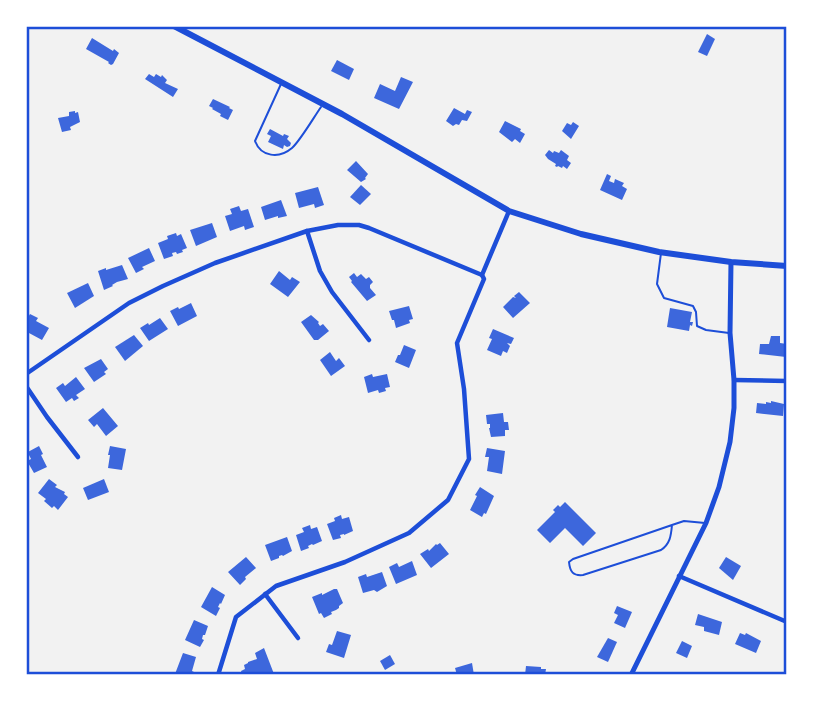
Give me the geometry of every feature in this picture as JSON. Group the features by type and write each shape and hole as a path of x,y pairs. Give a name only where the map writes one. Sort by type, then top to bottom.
{"main road":[{"path":"174,26 323,104 509,211 580,234 661,252 787,266"}],"street":[{"path":"218,675 236,617 265,594 276,586 345,562 409,533 448,500 469,459 464,389 457,343 509,211"},
{"path":"26,374 129,303 215,263 307,231 338,225 369,228 482,275"},
{"path":"307,231 320,271 332,292 369,341"},
{"path":"631,675 706,523 719,487 730,442 734,408 730,333 732,262"},
{"path":"734,380 787,381"},
{"path":"26,386 78,457"},
{"path":"678,576 787,622"},
{"path":"265,594 298,638"}],"lane":[{"path":"281,83 255,141 258,149 266,155 292,149 323,104"},
{"path":"661,252 657,284 664,298 693,306 697,326 730,333"},
{"path":"672,525 671,535 661,550 583,575 572,574 569,562 573,559 672,525 684,521 706,523"}],"building":[{"path":"707,34 715,39 707,56 698,52"},
{"path":"92,38 119,53 113,64 86,49"},
{"path":"337,60 354,69 349,80 331,71"},
{"path":"149,74 154,77 156,74 161,77 162,75 167,80 165,83 178,89 173,97 145,79"},
{"path":"401,77 413,82 399,109 374,98 380,84 395,91"},
{"path":"213,99 233,110 228,120 209,106"},
{"path":"454,108 465,114 467,110 472,112 467,121 462,120 459,125 453,126 446,121"},
{"path":"69,112 78,112 80,122 70,127 71,130 62,132 58,118 69,116"},
{"path":"505,121 525,134 520,143 515,139 512,142 499,132"},
{"path":"573,122 579,126 571,139 562,131 567,123 571,125"},
{"path":"270,129 289,136 287,139 291,143 290,146 284,145 283,149 268,142 271,136 267,134"},
{"path":"549,150 559,153 561,150 569,156 567,160 571,163 567,169 555,166 556,164 548,159 545,155"},
{"path":"356,161 368,174 361,182 347,170"},
{"path":"607,174 611,176 609,181 614,183 615,179 624,183 622,186 627,189 622,200 600,190"},
{"path":"361,185 371,194 360,205 350,197"},
{"path":"318,187 324,205 315,208 314,204 299,208 295,193"},
{"path":"281,200 287,216 265,220 261,207"},
{"path":"239,206 241,211 248,209 254,227 245,230 244,226 230,231 225,216 232,214 230,209"},
{"path":"212,223 217,237 196,246 190,230"},
{"path":"176,233 177,236 181,234 187,248 164,259 158,243"},
{"path":"149,248 155,261 136,273 128,258"},
{"path":"122,265 128,279 104,290 98,271"},
{"path":"279,271 290,280 292,277 300,282 288,297 270,284"},
{"path":"354,273 357,277 361,274 366,279 369,277 373,282 370,288 376,295 367,301 351,282 349,277"},
{"path":"88,283 94,296 75,308 67,293"},
{"path":"519,292 530,303 513,318 503,307 513,297 516,298 514,296"},
{"path":"191,303 197,316 178,326 170,311"},
{"path":"409,306 413,319 409,320 410,323 396,328 389,311"},
{"path":"670,308 692,312 690,322 693,322 689,331 667,327"},
{"path":"30,314 49,328 42,340 29,333 26,338 26,321"},
{"path":"311,315 320,326 323,324 329,331 318,340 314,340 301,322"},
{"path":"160,318 168,329 149,341 140,328"},
{"path":"493,329 514,338 511,344 507,343 510,346 507,353 503,351 501,356 487,350"},
{"path":"134,335 143,346 125,361 115,347"},
{"path":"771,336 780,336 780,343 787,344 786,357 759,354 760,344 769,344"},
{"path":"404,345 416,350 409,368 395,362"},
{"path":"330,352 336,361 339,358 345,366 331,376 320,360"},
{"path":"101,359 108,369 104,372 106,374 94,382 84,368"},
{"path":"372,374 373,377 387,374 390,387 379,393 378,390 368,393 364,377"},
{"path":"76,377 85,389 76,395 79,398 66,402 56,388 63,383 65,386"},
{"path":"771,401 784,404 783,416 756,413 757,403 766,404"},
{"path":"103,408 118,426 106,436 97,424 94,427 88,420"},
{"path":"503,413 509,430 505,430 505,436 491,437 486,415"},
{"path":"39,446 47,467 34,473 27,461 31,459 26,453"},
{"path":"110,446 126,449 122,470 108,468"},
{"path":"487,448 505,451 502,474 487,471"},
{"path":"49,479 68,497 58,510 54,506 52,508 38,493"},
{"path":"104,479 109,492 88,500 83,488"},
{"path":"480,487 494,496 482,517 470,510"},
{"path":"565,502 596,533 583,546 565,528 550,543 537,530 555,512 553,510 558,505 560,507"},
{"path":"341,515 342,519 349,517 353,531 333,540 327,524"},
{"path":"310,525 311,529 317,527 322,541 301,551 296,535 304,532 302,528"},
{"path":"287,537 292,551 271,561 265,545"},
{"path":"440,543 449,554 431,568 420,554"},
{"path":"246,557 256,568 240,585 228,572"},
{"path":"726,557 741,566 733,580 719,568"},
{"path":"412,561 417,575 396,584 389,567 397,563 399,567"},
{"path":"382,572 387,586 377,592 374,590 363,593 358,577"},
{"path":"212,587 225,595 216,616 201,607"},
{"path":"337,589 343,603 324,618 319,614 312,597"},
{"path":"617,606 632,612 625,628 614,623 618,615 614,613"},
{"path":"698,614 722,622 719,635 695,625"},
{"path":"194,620 208,626 200,647 185,640"},
{"path":"337,631 351,635 344,658 326,652"},
{"path":"740,633 746,633 761,641 756,653 735,644"},
{"path":"608,638 617,642 608,662 597,657"},
{"path":"682,641 692,646 687,658 676,653"},
{"path":"264,648 274,674 242,675 244,665 257,659 255,653"},
{"path":"183,653 196,657 193,675 175,674"},
{"path":"390,655 395,664 385,670 380,661"},
{"path":"472,663 474,675 457,675 455,668"},
{"path":"526,666 546,669 545,675 525,675"}]}
